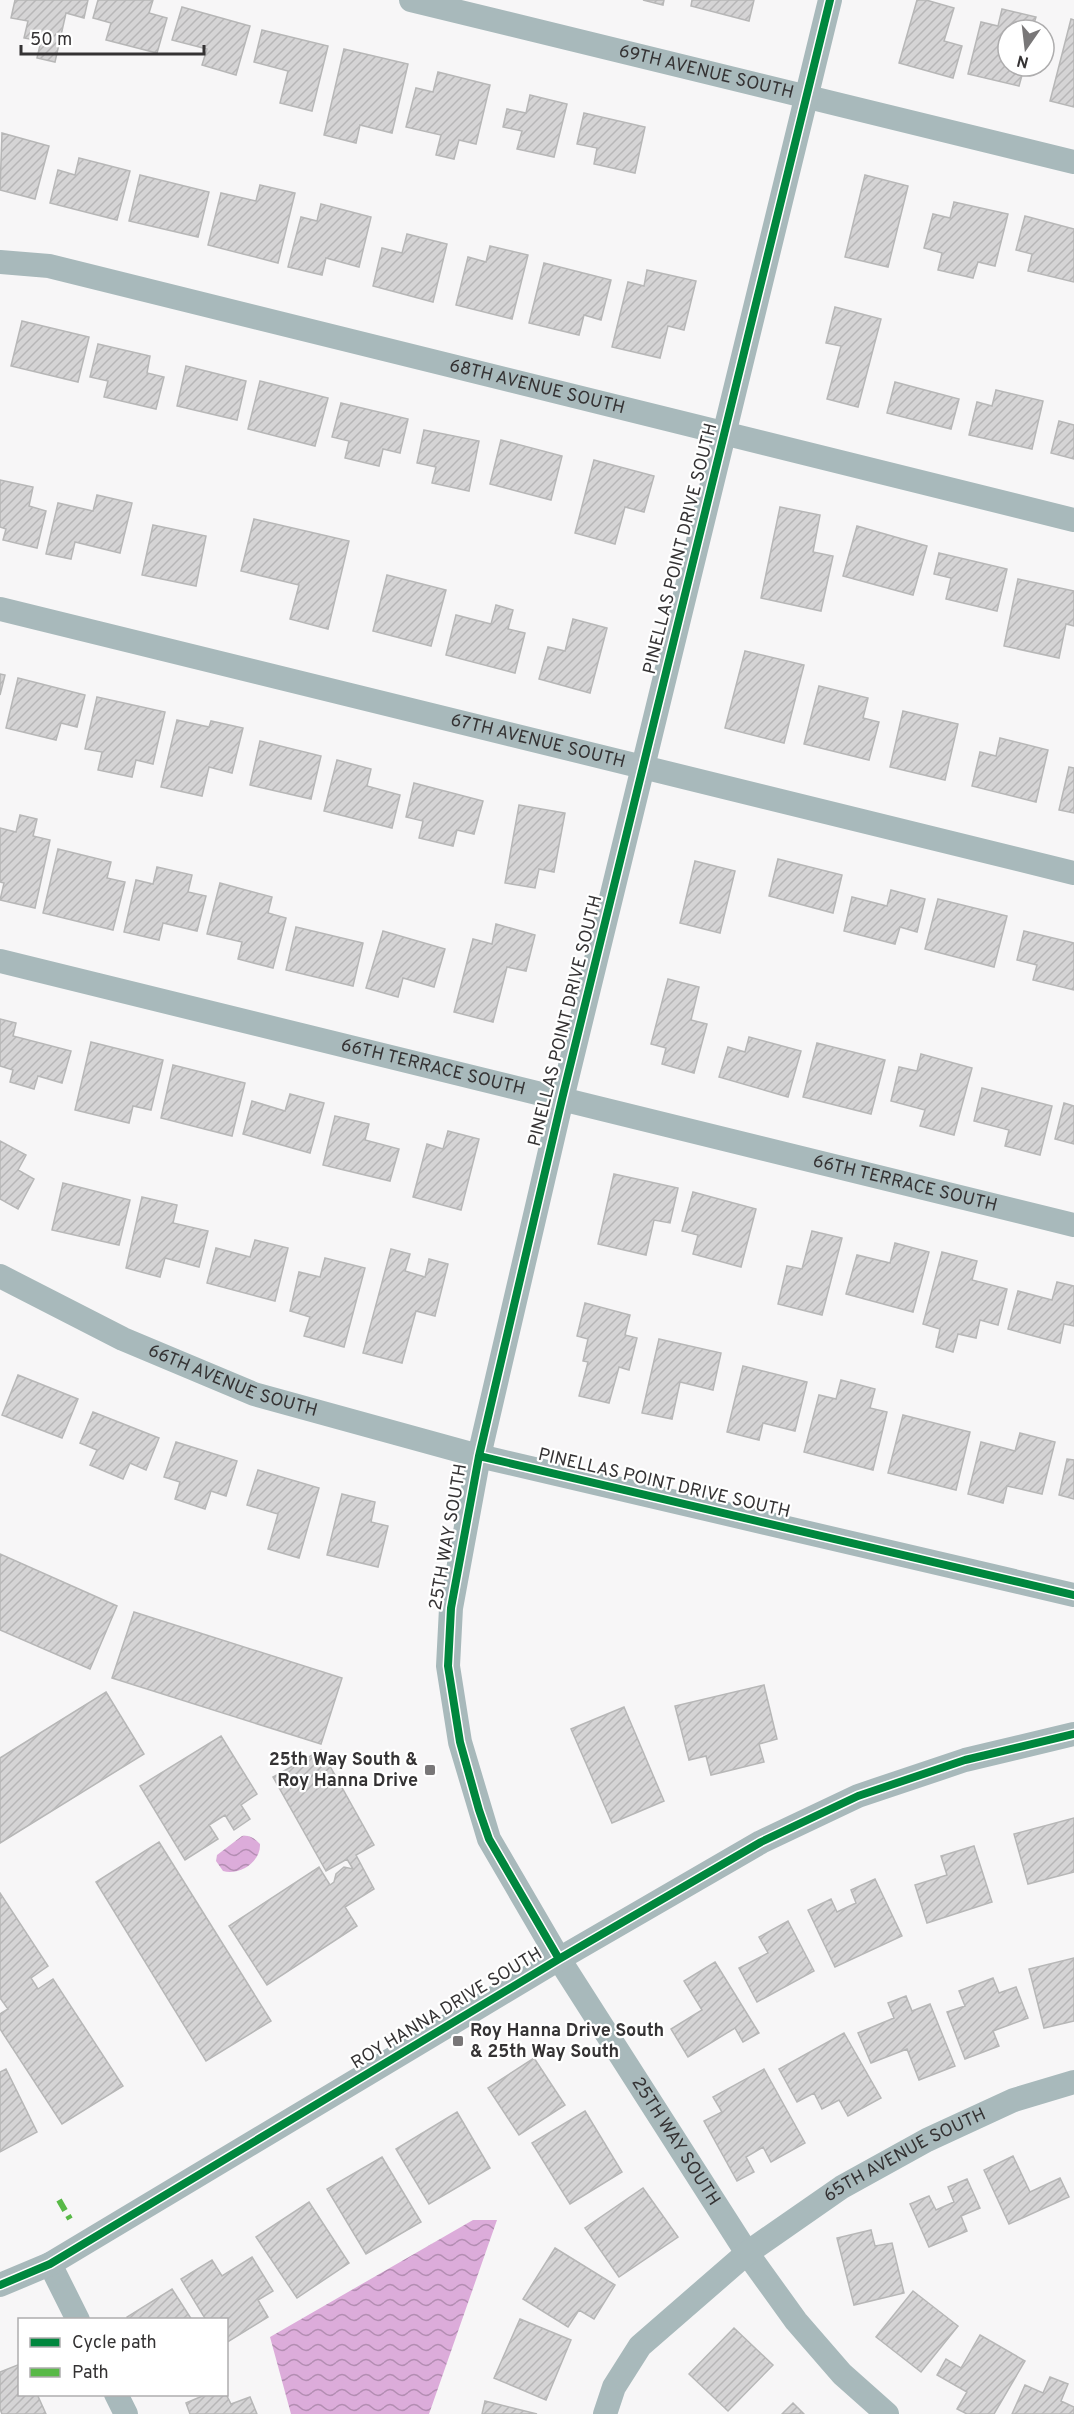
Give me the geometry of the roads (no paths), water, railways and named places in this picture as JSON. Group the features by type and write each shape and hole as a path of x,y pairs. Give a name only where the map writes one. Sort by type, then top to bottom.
{"street":[{"name":"69TH AVENUE SOUTH","path":"411,0 1074,162"},
{"name":"PINELLAS POINT DRIVE SOUTH","path":"831,0 562,1098 479,1456 1074,1595"},
{"name":"68TH AVENUE SOUTH","path":"0,262 49,266 1074,520"},
{"name":"67TH AVENUE SOUTH","path":"0,609 1074,873"},
{"name":"66TH TERRACE SOUTH","path":"0,961 1074,1224"},
{"name":"66TH AVENUE SOUTH","path":"0,1276 123,1340 254,1394 479,1456"},
{"name":"25TH WAY SOUTH","path":"479,1456 451,1608 448,1666 460,1742 489,1839 559,1959 747,2253 803,2330 842,2374 887,2414"},
{"name":"ROY HANNA DRIVE SOUTH","path":"0,2285 50,2264 559,1959 761,1842 858,1796 965,1760 1074,1734"},
{"name":"65TH AVENUE SOUTH","path":"747,2253 842,2187 927,2140 1014,2100 1074,2082"},
{"path":"605,2414 614,2386 640,2346 747,2253"},
{"path":"50,2264 77,2318"},
{"path":"117,2396 126,2414"}],"water":[{"path":"242,1836 252,1837 260,1844 257,1857 242,1869 223,1871 216,1861 217,1855"},
{"path":"473,2220 497,2220 429,2414 291,2414 270,2337"}],"place":[{"name":"25th Way South & Roy Hanna Drive","path":"430,1770"},
{"name":"Roy Hanna Drive South & 25th Way South","path":"458,2041"}]}
